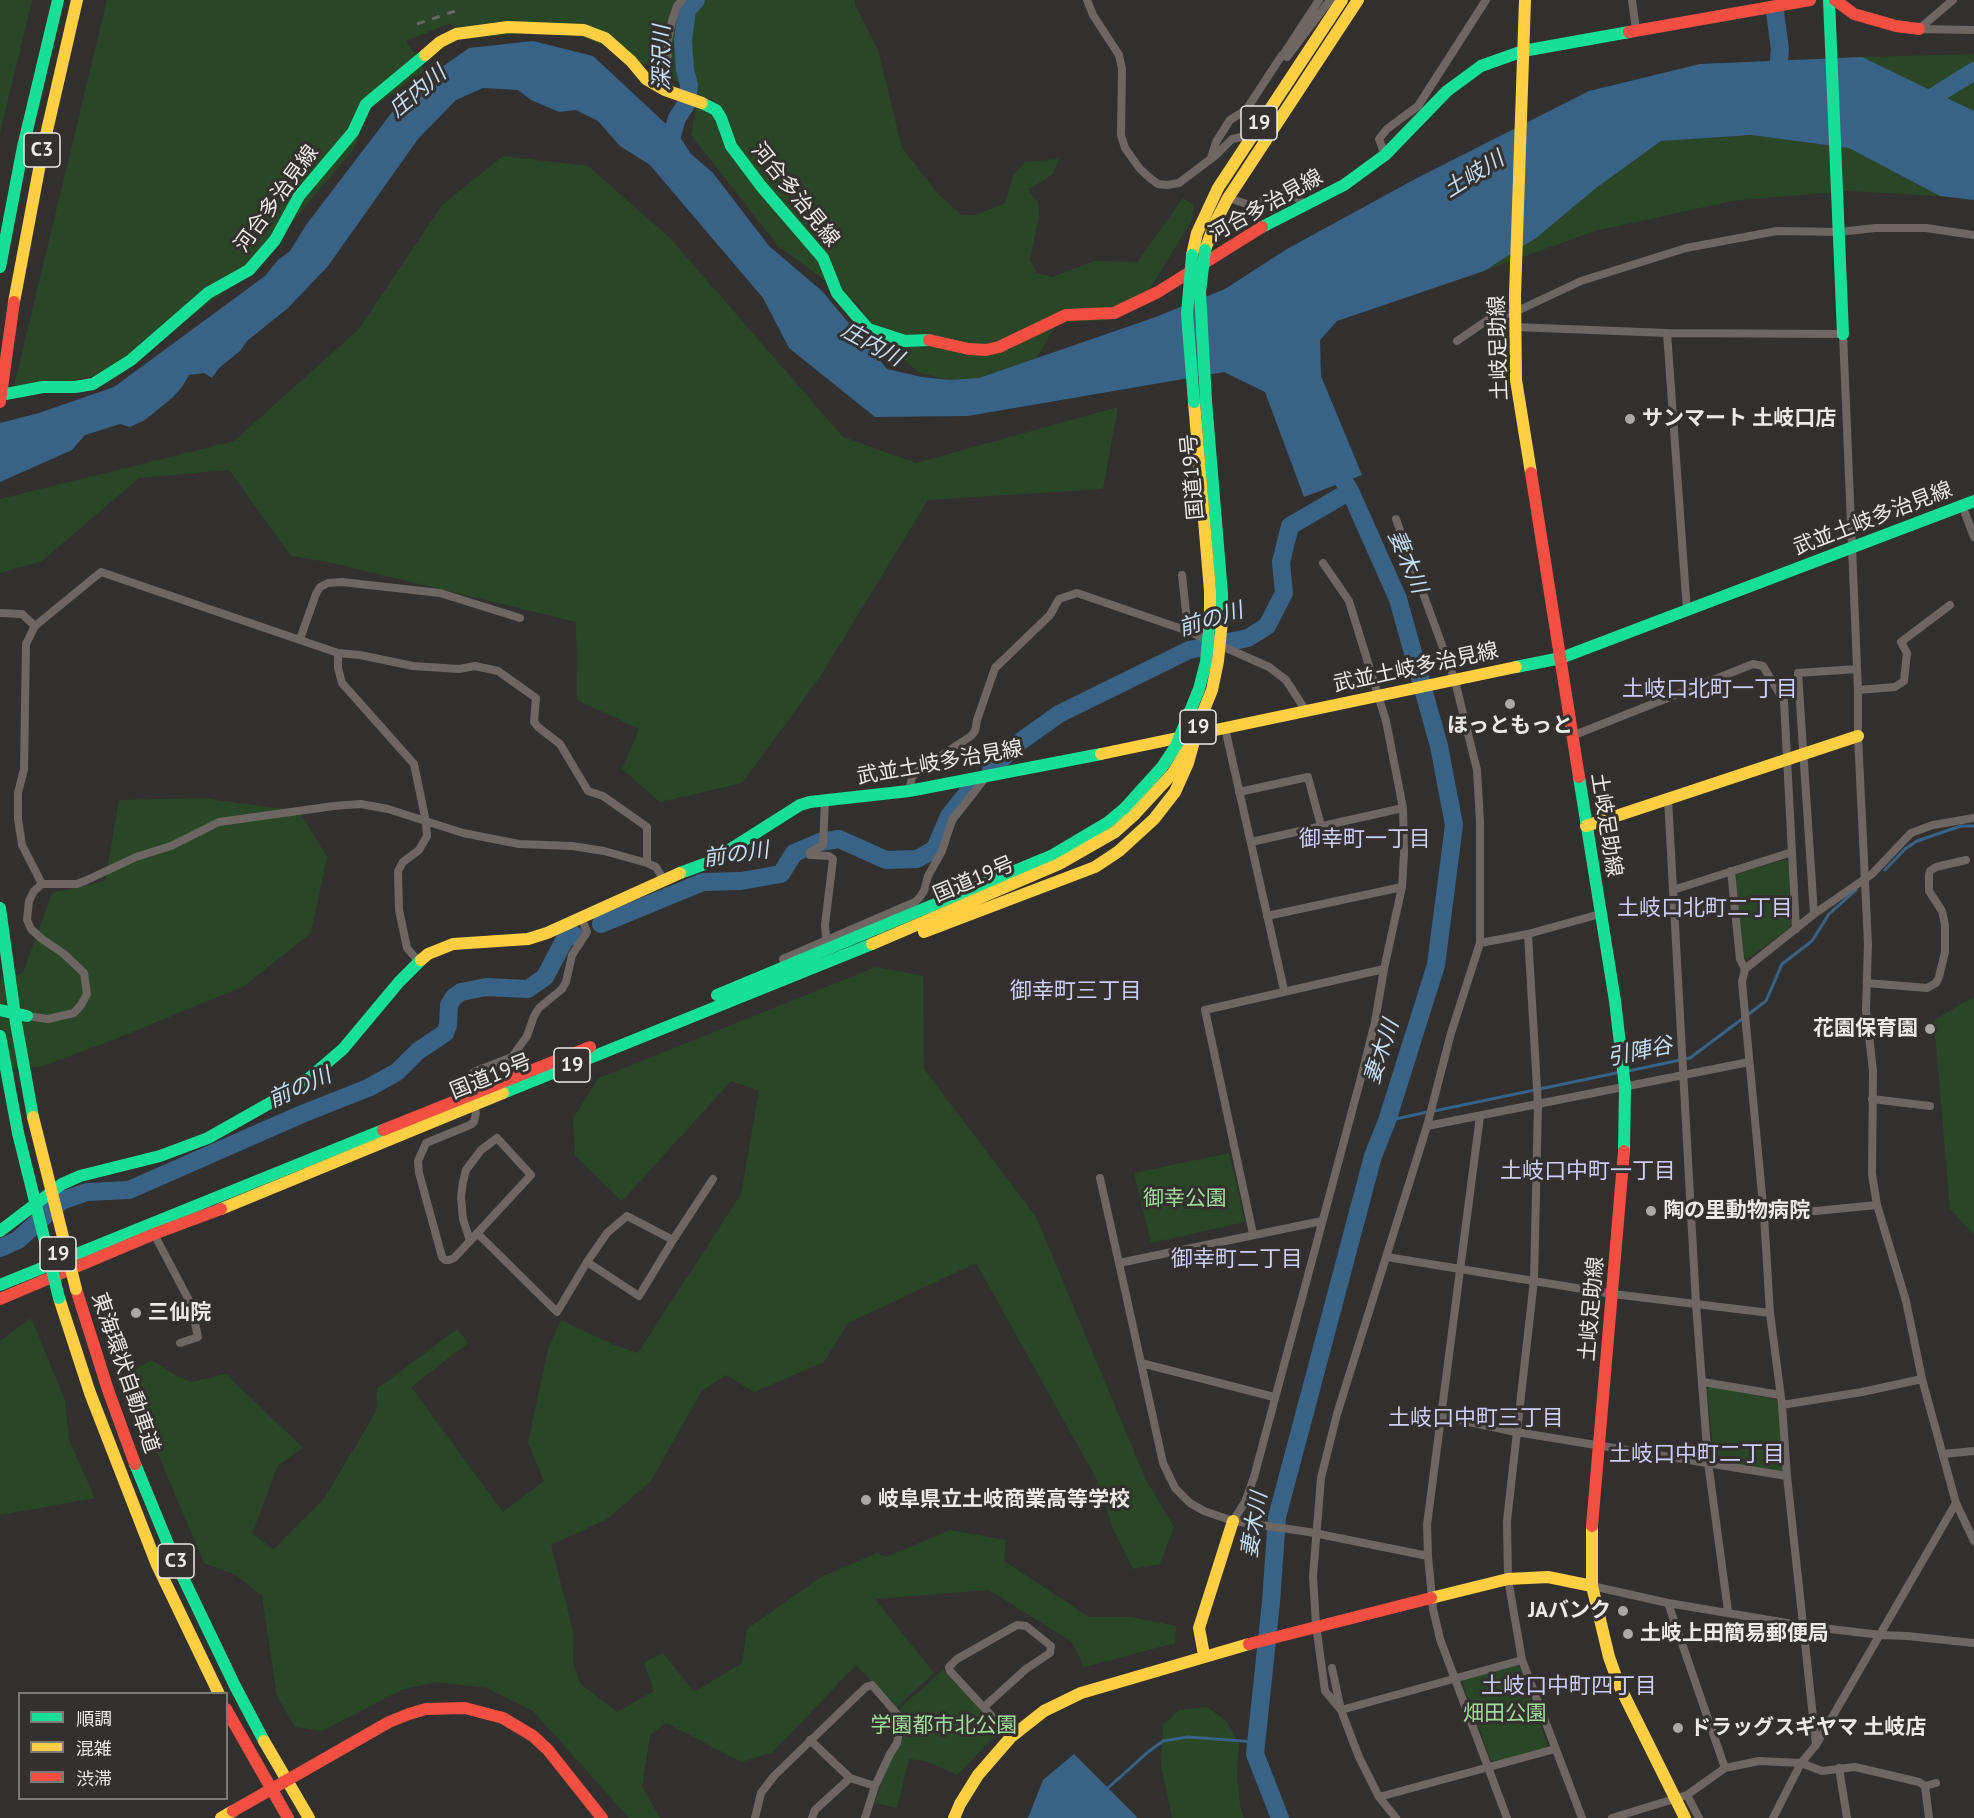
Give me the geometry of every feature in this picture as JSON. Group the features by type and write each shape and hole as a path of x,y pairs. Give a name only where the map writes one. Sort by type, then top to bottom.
{"main road":[{"name":"C3","path":"0,267 23,147 58,0"},
{"name":"C3","path":"0,402 14,302 43,148 77,0"},
{"name":"国道19号","path":"1200,402 1187,314 1192,255 1197,233 1218,188 1342,0"},
{"name":"国道19号","path":"0,1285 876,942 1059,864 1091,848 1115,832 1176,746 1199,689 1216,620 1210,591 1200,402 1200,292 1205,250 1228,198 1358,0"},
{"name":"土岐足助線","path":"1525,0 1515,295 1516,380 1615,1001 1625,1088 1625,1137 1592,1525 1592,1586 1609,1657 1619,1684 1681,1797 1685,1818"},
{"name":"河合多治見線","path":"0,395 43,387 75,387 93,384 131,360 208,293 249,270 275,240 299,196 353,132 366,104 448,37 508,27 584,30 606,38 631,61 646,79 668,91 716,110 731,146 761,186 823,258 837,293 868,329 905,341 928,340 969,350 986,350 999,347 1066,315 1114,313 1158,292 1263,226 1306,206 1344,184 1385,155 1446,91 1481,66 1523,51 1761,5 1810,0"},
{"path":"1829,0 1843,334"},
{"path":"1835,0 1854,14 1896,26 1919,29"},
{"name":"武並土岐多治見線","path":"0,1231 62,1184 80,1176 160,1156 208,1138 277,1099 308,1079 343,1049 399,981 418,962 438,949 453,944 528,939 547,933 663,879 710,862 800,805 909,791 986,777 1561,658 1974,501"},
{"path":"876,942 923,933 1095,867 1140,834 1175,792 1194,747 1192,736"},
{"path":"1586,826 1858,736"},
{"name":"国道19号","path":"0,1299 154,1234 273,1188 651,1023 1053,855 1130,811"},
{"name":"東海環状自動車道","path":"0,908 16,1023 33,1117 76,1289 108,1390 176,1561 235,1686 309,1818"},
{"path":"0,1010 27,1016"},
{"name":"東海環状自動車道","path":"0,1036 18,1133 59,1298 90,1393 158,1565 218,1692"},
{"name":"19","path":"0,1277 97,1239 118,1237"},
{"name":"19","path":"0,1309 41,1289 66,1271"},
{"path":"1204,1655 1199,1628 1200,1621 1238,1522"},
{"path":"954,1818 978,1775 1011,1737 1044,1712 1081,1693 1204,1655 1508,1579 1548,1578 1592,1586"},
{"path":"221,1818 389,1722 426,1709 465,1708 503,1718 533,1736 548,1750 602,1818"},
{"path":"228,1713 288,1818"}],"street":[{"path":"668,91 668,41 677,6 682,0"},
{"path":"1087,0 1119,55 1122,69 1121,135 1125,148 1140,169 1158,184 1179,183 1211,159 1232,139 1241,137 1248,140"},
{"path":"1211,159 1216,142 1230,120 1246,110 1320,0"},
{"path":"1282,55 1287,57 1330,0"},
{"path":"1385,155 1379,139 1387,129 1418,106 1486,0"},
{"path":"1632,0 1636,30"},
{"path":"1919,29 1953,0"},
{"path":"1919,29 1974,30"},
{"path":"1228,198 1247,204 1285,193 1295,196 1306,206"},
{"path":"1456,341 1489,319 1515,312 1581,281 1686,248 1777,231 1839,228 1926,228 1974,235"},
{"path":"1515,327 1667,333 1843,334 1868,944 1866,1010 1873,1071 1872,1174 1877,1204 1906,1301 1922,1379 1956,1503 1974,1540"},
{"path":"1667,333 1687,611"},
{"path":"1962,505 1974,537"},
{"path":"1341,1710 1325,1691 1312,1627 1313,1533 1323,1467 1357,1347 1427,1126 1451,1033 1480,943 1477,770 1452,681 1396,519"},
{"path":"1238,1522 1254,1477 1375,1022 1402,887 1403,808 1382,695 1349,601 1323,563"},
{"path":"42,884 22,845 18,819 18,793 24,769 26,644 35,626 101,572 338,653 413,666 459,669 475,666 498,671 536,698 534,722 560,744 588,791 603,796 647,827 647,862"},
{"path":"1182,575 1188,631"},
{"path":"300,639 316,594 320,587 328,583 342,582 440,593 520,618"},
{"path":"909,791 910,782 918,771 975,731 995,668 1050,615 1059,599 1077,593 1188,631 1279,673 1306,711"},
{"path":"1858,690 1895,687 1904,681 1906,653 1901,642 1950,605"},
{"path":"0,613 22,614 35,626"},
{"path":"338,653 338,668 345,687 414,764 427,836 419,850 403,862 398,872 400,921 407,948 418,962"},
{"path":"1572,736 1753,664 1763,666 1784,701 1796,929"},
{"path":"1814,914 1798,673 1857,669"},
{"path":"1225,728 1284,990"},
{"path":"785,966 783,958 915,902 924,891 928,876 942,851 952,820 986,777"},
{"path":"1239,792 1308,777 1321,826"},
{"path":"1668,799 1696,1305 1708,1462 1728,1611"},
{"path":"825,801 823,842 810,852 810,855 830,856 833,859 825,925 826,938"},
{"path":"27,1016 48,1019 74,1013 87,994 84,973 31,928 27,920 29,901 34,891 42,884 77,884 230,819 361,804 388,809 463,833 519,844 572,846 604,851 647,862 656,867 663,879"},
{"path":"1251,842 1403,808"},
{"path":"1816,1745 1770,1313 1764,1216 1742,982 1745,969 1814,914 1872,874 1905,838 1918,829 1974,818"},
{"path":"1674,890 1792,852"},
{"path":"1867,983 1927,988 1936,983 1945,952 1945,925 1942,911 1929,891 1929,875 1936,867 1966,860"},
{"path":"1731,871 1740,959 1745,969"},
{"path":"1267,916 1402,887"},
{"path":"1480,943 1528,934 1600,914"},
{"path":"470,1241 463,1219 461,1197 466,1170 481,1150 497,1138 531,1175 470,1241 454,1258 449,1260 442,1257 419,1173 418,1161 426,1143 474,1122 476,1113 469,1076 512,1057 527,1036 539,1008 566,982 572,955 587,932 582,917"},
{"path":"1528,934 1538,1105 1534,1280 1507,1521 1508,1579 1521,1660 1582,1818"},
{"path":"1253,1234 1204,1010 1384,969"},
{"path":"1427,1126 1749,1062"},
{"path":"1872,1099 1930,1106"},
{"path":"1480,1116 1427,1525 1428,1556 1432,1598 1440,1640 1507,1818"},
{"path":"1100,1178 1164,1463 1175,1488 1190,1503 1204,1511 1238,1522 1313,1533 1428,1556"},
{"path":"587,1262 639,1296 713,1179"},
{"path":"1764,1216 1877,1204"},
{"path":"477,1233 557,1312 607,1233 627,1216 673,1240"},
{"path":"1119,1263 1322,1221"},
{"path":"154,1234 191,1304 198,1337 180,1343"},
{"path":"1387,1257 1613,1294 1770,1313"},
{"path":"1141,1363 1274,1397"},
{"path":"1703,1382 1781,1400 1862,1392 1922,1379"},
{"path":"1441,1416 1516,1432 1787,1476"},
{"path":"1943,1454 1974,1451"},
{"path":"1773,1818 1801,1763 1816,1745 1956,1503"},
{"path":"1592,1586 1668,1603 1728,1611 1805,1626 1974,1643"},
{"path":"1668,1603 1725,1768"},
{"path":"984,1707 1026,1669 1050,1653 1052,1646 1026,1626 1017,1625 957,1659 949,1667 950,1671 1011,1737"},
{"path":"1341,1710 1521,1660"},
{"path":"1332,1668 1341,1710 1359,1757 1379,1797 1396,1818"},
{"path":"755,1818 761,1793 774,1776 866,1687 872,1685 897,1714 901,1724 897,1743 875,1786 865,1818"},
{"path":"810,1740 850,1778 875,1786"},
{"path":"1379,1797 1555,1749"},
{"path":"1611,1818 1626,1816 1681,1797 1725,1768 1759,1761 1801,1763 1822,1771 1855,1767 1919,1782 1925,1786 1936,1783"},
{"path":"1839,1768 1847,1818"},
{"path":"812,1818 815,1810 850,1778"},
{"path":"1925,1786 1929,1818"},
{"path":"1681,1797 1699,1818"}],"green space":[{"path":"0,0 32,0 0,133"},
{"path":"107,0 855,0 855,5 878,50 902,148 939,195 962,215 976,215 1005,203 1014,174 1025,162 1059,159 1053,174 1028,190 1038,202 1039,216 1030,260 1037,273 1052,277 1094,261 1137,262 1183,198 1194,205 1192,220 1145,297 1135,307 1107,320 1057,323 1025,378 995,384 950,380 920,373 871,334 860,306 778,246 691,135 698,96 664,73 565,29 466,39 450,23 406,41 425,70 369,110 353,150 249,273 120,370 12,394"},
{"path":"1974,54 1974,111 1862,57"},
{"path":"1751,135 1849,148 1940,196 1846,191 1732,201 1595,231 1484,271 1536,238 1596,188 1661,141"},
{"path":"503,156 588,166 670,238 843,437 916,463 1118,407 1103,489 928,500 820,677 742,783 660,802 622,769 639,729 577,700 576,622 333,563 291,556 229,470 139,478 42,561 0,573 0,499 234,441 358,330 442,205"},
{"path":"202,798 299,811 327,857 311,933 244,986 43,1066 0,1070 0,980 23,973 52,893 105,881 119,800"},
{"path":"1786,859 1789,863 1791,924 1788,929 1747,959 1743,956 1736,877 1738,874"},
{"path":"876,967 923,976 924,1069 1036,1217 1146,1480 1174,1527 1160,1564 1133,1569 1113,1529 1097,1480 976,1263 848,1323 824,1362 754,1392 726,1375 701,1392 651,1481 607,1519 551,1545 574,1635 573,1663 581,1684 617,1712 654,1691 644,1663 663,1653 694,1692 742,1663 747,1629 821,1577 877,1553 886,1557 950,1530 1006,1540 1004,1561 1089,1617 1131,1617 1176,1626 1175,1643 1084,1667 1072,1642 989,1590 875,1599 934,1673 897,1707 856,1665 773,1752 742,1762 666,1723 650,1735 642,1787 660,1818 629,1818 533,1711 487,1688 437,1682 401,1690 322,1731 295,1727 277,1696 262,1596 236,1575 204,1563 125,1376 151,1360 192,1382 226,1374 303,1448 278,1465 252,1534 274,1549 325,1497 376,1412 377,1389 457,1329 468,1343 411,1387 503,1512 544,1481 528,1443 548,1349 561,1320 614,1345 638,1353 741,1194 759,1091 731,1081 622,1201 575,1156 573,1118 599,1078"},
{"path":"1974,997 1974,1235 1950,1209 1934,1020"},
{"name":"御幸公園","path":"1229,1153 1245,1222 1151,1243 1134,1173"},
{"path":"31,1318 65,1400 69,1440 95,1498 0,1515 0,1341"},
{"path":"1711,1386 1777,1400 1783,1473 1716,1461 1707,1388"},
{"name":"畑田公園","path":"1516,1665 1520,1668 1547,1744 1545,1748 1494,1762 1491,1760 1462,1682 1464,1679"},
{"name":"学園都市北公園","path":"943,1670 1001,1730 957,1775 926,1761 909,1759 897,1808 875,1803 888,1763 904,1738 904,1720 900,1708"},
{"path":"1207,1707 1226,1721 1239,1743 1237,1775 1240,1806 1244,1818 1172,1818 1161,1765 1163,1725 1179,1710"}],"water":[{"path":"533,41 593,56 680,137 691,154 713,173 769,246 822,291 887,369 922,377 950,380 979,378 1153,318 1225,289 1287,249 1417,178 1589,91 1700,64 1862,57 1974,111 1974,200 1940,196 1849,148 1751,135 1661,141 1596,188 1536,238 1484,271 1337,321 1320,340 1321,376 1362,475 1304,497 1265,392 1224,372 968,416 875,417 789,348 763,298 650,165 620,146 598,121 576,110 559,112 531,100 518,90 483,88 456,100 418,139 328,266 288,308 247,341 212,378 204,373 189,375 172,398 145,420 130,427 120,424 85,435 72,450 0,482 0,423 39,413 114,387 265,276 278,260 290,251 306,225 409,90 469,48"},
{"path":"1074,1754 1136,1818 1028,1818 1043,1780"}],"waterway":[{"name":"深沢川","path":"659,144 672,135 677,118 687,103 689,85 685,70 683,40 687,10 696,0"},
{"path":"1775,12 1780,49 1777,84"},
{"path":"1920,105 1974,71"},
{"name":"妻木川","path":"1280,1818 1255,1754 1271,1602 1277,1517 1373,1156 1387,1121 1436,965 1454,825 1439,746 1398,599 1350,491 1331,461"},
{"name":"前の川","path":"991,769 1017,744 1059,714 1189,650 1248,638 1267,626 1284,593 1281,562 1290,526 1350,491"},
{"name":"前の川","path":"601,924 703,882 741,881 781,874 794,853 820,842 839,839 886,860 917,859 935,849 949,816 972,787"},
{"name":"引陣谷","path":"1885,870 1905,849 1917,841 1961,826 1974,826"},
{"name":"引陣谷","path":"1628,1071 1690,1058 1766,1001 1782,964 1812,941 1829,914 1856,890"},
{"name":"前の川","path":"0,1248 18,1240 61,1201 87,1192 129,1190 302,1114 368,1088 397,1072 418,1051 445,1033 448,1025 449,1005 454,997 461,992 486,987 528,989 545,977 565,939 574,935"},
{"name":"引陣谷","path":"1434,1111 1621,1072"},
{"name":"引陣谷","path":"1387,1121 1427,1112"},
{"path":"1108,1788 1163,1741 1188,1737 1256,1742"}],"railway":[{"path":"417,24 458,10"}],"traffic: fast":[{"path":"0,267 23,147 58,0"},
{"path":"1829,0 1843,334"},
{"path":"1262,227 1344,185 1385,155 1447,91 1481,66 1523,51 1629,32"},
{"path":"0,395 43,387 75,387 93,384 131,360 208,293 249,270 275,240 299,196 353,132 366,104 425,55"},
{"path":"702,103 716,110 731,146 761,186 823,258 837,293 868,329 905,341 929,340"},
{"path":"1205,250 1200,292 1206,401"},
{"path":"1192,255 1187,314 1194,402"},
{"path":"1206,401 1222,594 1222,621"},
{"path":"1516,667 1561,658 1974,501"},
{"path":"1125,808 1162,767 1176,746 1199,689 1206,662 1210,619"},
{"path":"680,873 710,862 800,805 810,802 909,791 1101,754"},
{"path":"1579,777 1615,1001 1625,1087 1624,1151"},
{"path":"717,995 1053,855 1107,823 1125,808"},
{"path":"0,908 16,1023 33,1117"},
{"path":"503,1093 872,944"},
{"path":"0,1231 62,1184 80,1176 160,1156 208,1138 277,1099 308,1079 343,1049 399,982 421,960"},
{"path":"0,1010 27,1016"},
{"path":"0,1036 18,1133"},
{"path":"0,1285 383,1130"},
{"path":"18,1133 59,1298"},
{"path":"135,1464 175,1561 264,1741"}],"traffic: slow":[{"path":"14,302 43,148 77,0"},
{"path":"1192,255 1197,233 1218,188 1342,0"},
{"path":"1205,250 1228,198 1358,0"},
{"path":"1525,0 1515,295 1516,380 1531,473"},
{"path":"425,55 440,42 456,34 508,27 584,30 605,38 631,61 646,79 665,90 702,103"},
{"path":"1194,402 1210,591 1210,619"},
{"path":"1134,815 1173,773 1189,747 1212,690 1222,621"},
{"path":"1101,754 1516,667"},
{"path":"1586,826 1858,736"},
{"path":"924,932 1095,867 1119,851 1154,819 1175,792 1193,745"},
{"path":"872,944 1059,864 1115,832 1134,815"},
{"path":"421,960 428,954 453,944 528,939 547,933 680,873"},
{"path":"221,1209 503,1093"},
{"path":"33,1117 76,1289"},
{"path":"59,1298 90,1393 157,1565 218,1692"},
{"path":"1204,1655 1199,1628 1233,1521"},
{"path":"1592,1526 1592,1586 1609,1657 1619,1685 1685,1818"},
{"path":"1431,1598 1508,1579 1548,1577 1592,1586"},
{"path":"954,1818 978,1775 1011,1737 1044,1711 1081,1693 1249,1644"},
{"path":"264,1741 309,1818"},
{"path":"221,1818 233,1811"}],"traffic: jam":[{"path":"1629,32 1810,0"},
{"path":"1835,0 1854,14 1896,26 1919,29"},
{"path":"929,340 969,349 986,350 999,347 1066,315 1114,313 1158,292 1262,227"},
{"path":"0,402 14,302"},
{"path":"1531,473 1579,777"},
{"path":"383,1130 590,1047"},
{"path":"1592,1526 1624,1151"},
{"path":"0,1299 154,1234 221,1209"},
{"path":"76,1289 108,1390 135,1464"},
{"path":"1249,1644 1431,1598"},
{"path":"305,1770 389,1722 409,1714 426,1709 465,1708 503,1718 533,1736 548,1750 602,1818"},
{"path":"228,1713 288,1818"},
{"path":"233,1811 305,1770"}],"place":[{"name":"サンマート 土岐口店","path":"1630,419"},
{"name":"ほっともっと","path":"1510,704"},
{"name":"花園保育園","path":"1930,1029"},
{"name":"陶の里動物病院","path":"1651,1211"},
{"name":"三仙院","path":"136,1313"},
{"name":"岐阜県立土岐商業高等学校","path":"866,1500"},
{"name":"JAバンク","path":"1623,1611"},
{"name":"土岐上田簡易郵便局","path":"1628,1634"},
{"name":"ドラッグスギヤマ 土岐店","path":"1678,1728"}],"district":[{"name":"土岐口北町一丁目","path":"1710,690"},
{"name":"御幸町一丁目","path":"1365,840"},
{"name":"土岐口北町二丁目","path":"1705,909"},
{"name":"御幸町三丁目","path":"1076,992"},
{"name":"土岐口中町一丁目","path":"1588,1172"},
{"name":"御幸町二丁目","path":"1237,1260"},
{"name":"土岐口中町三丁目","path":"1476,1419"},
{"name":"土岐口中町二丁目","path":"1697,1455"},
{"name":"土岐口中町四丁目","path":"1569,1687"}],"water label":[{"name":"庄内川","path":"418,92"},
{"name":"土岐川","path":"1474,175"},
{"name":"庄内川","path":"872,345"}]}
